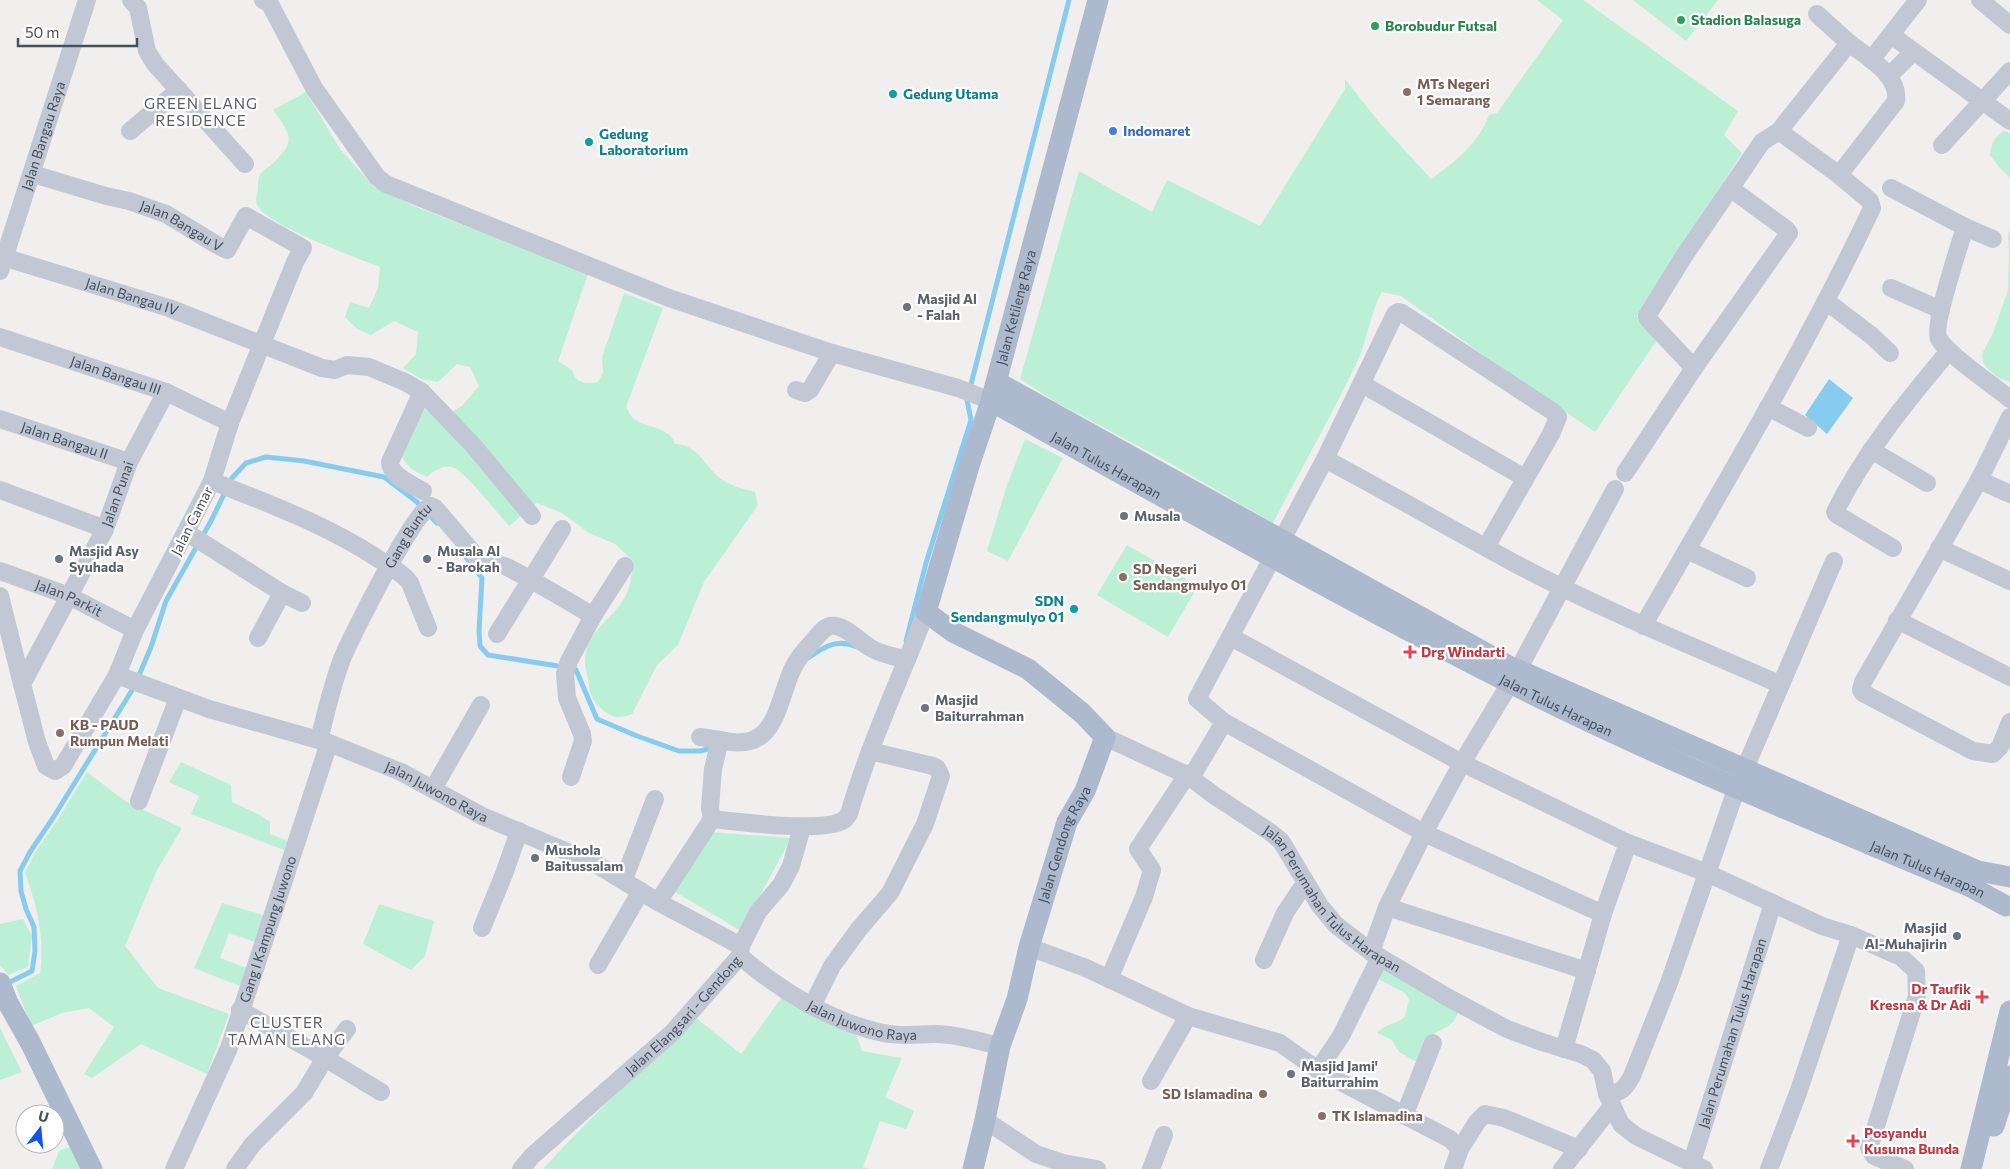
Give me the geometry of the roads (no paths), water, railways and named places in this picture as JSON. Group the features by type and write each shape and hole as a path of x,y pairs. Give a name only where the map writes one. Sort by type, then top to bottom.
{"main road":[{"name":"Jalan Ketileng Raya","path":"926,612 990,393 1098,0"},
{"name":"Jalan Tulus Harapan","path":"990,393 1514,677 1740,778 1971,887 2009,907"},
{"path":"926,612 953,632 1028,669 1082,713 1105,737"},
{"name":"Jalan Gendong Raya","path":"973,1169 986,1120 1000,1046 1017,999 1029,948 1067,822 1085,790 1105,737"},
{"name":"Jalan Tulus Harapan","path":"1740,778 1978,871 2010,877"},
{"path":"4,993 92,1169"},
{"path":"1971,1169 2010,1011"},
{"path":"1982,1169 2010,1076"}],"street":[{"name":"Jalan Bangau Raya","path":"1,261 32,174 87,0"},
{"path":"131,0 138,8 147,51 155,64 245,164"},
{"path":"1871,60 1917,0"},
{"path":"1980,0 2010,25"},
{"path":"268,1 314,88 376,177 386,184 669,298 832,353 958,388 990,393"},
{"path":"1817,14 1889,76 1896,94 1896,102 1839,175"},
{"path":"1891,35 2010,121"},
{"path":"1694,368 1647,316 1684,256 1762,142 1779,131 1849,42"},
{"path":"1889,76 1913,52"},
{"path":"1942,145 2010,71"},
{"path":"130,131 179,90"},
{"path":"1643,626 1688,550 1826,302 1873,206 1870,201 1839,175 1779,131"},
{"name":"Jalan Bangau V","path":"32,174 129,201 166,214 217,246 227,250 246,216 303,248"},
{"path":"1626,473 1694,368 1789,233 1786,228 1730,188"},
{"path":"1891,188 1992,239"},
{"path":"1966,227 1941,310 1937,334 1939,340 1949,351 2010,399"},
{"name":"Jalan Camar","path":"22,684 37,742 46,766 55,771 62,766 127,679 134,630 193,537 223,485 230,423 295,262 303,248"},
{"name":"Jalan Bangau IV","path":"1,261 169,308 322,368 335,370 347,366 369,367 406,382 422,392 472,444 532,516"},
{"path":"1891,288 1941,310"},
{"path":"1826,302 1866,331 1890,353"},
{"path":"1486,547 1558,420 1558,415 1402,313 1395,314 1325,459 1197,699 1224,722 1424,833 1603,914"},
{"name":"Jalan Bangau III","path":"0,338 166,392 230,423"},
{"path":"1893,548 1835,513 1871,450 1895,415 1949,351"},
{"path":"796,390 805,393 810,390 832,353"},
{"path":"1362,384 1525,478"},
{"name":"Jalan Punai","path":"22,684 105,529 129,462 166,392"},
{"path":"422,392 390,462 390,467 422,506"},
{"path":"1768,407 1808,428"},
{"path":"2010,417 1979,480 1861,686 1863,693 1973,751 1993,754 2000,747 2010,722"},
{"name":"Jalan Bangau II","path":"0,419 129,462"},
{"path":"1871,450 1926,483"},
{"path":"1325,459 1561,587 1643,626 1779,684"},
{"path":"1979,480 2010,494"},
{"path":"223,485 319,525 364,549 390,566 410,583 428,628"},
{"path":"1318,1070 1341,1036 1375,954 1387,907 1424,833 1462,763 1514,677 1615,489"},
{"path":"0,490 105,529"},
{"name":"Gang Buntu","path":"324,741 342,659 422,506 435,508 477,557 485,562 502,565 531,579 586,612"},
{"path":"497,634 562,530"},
{"path":"193,537 282,593 302,603"},
{"path":"1939,548 2010,581"},
{"path":"1688,550 1747,578"},
{"path":"1562,1169 1578,1149 1610,1100 1626,1086 1632,1076 1670,982 1740,778 1834,560"},
{"path":"571,777 583,741 582,734 567,698 567,668 586,612 625,566"},
{"name":"Jalan Parkit","path":"0,571 69,596 134,630"},
{"path":"258,638 282,593"},
{"path":"0,596 22,684"},
{"path":"712,820 802,827 834,824 844,820 849,814 903,659 926,612"},
{"path":"1898,620 2010,677"},
{"path":"700,737 719,744 746,742 762,737 777,714 790,673 798,658 823,630 830,626 844,630 877,652 903,659"},
{"path":"1231,637 1462,763 1628,844 1707,873 1822,926 1851,935 1901,957 1916,971 1917,996 1869,1148 1874,1156 1905,1169"},
{"name":"Jalan Juwono Raya","path":"127,679 209,708 324,741 401,772 482,816 596,864 741,951 766,978 812,1006 851,1023 884,1033 907,1036 944,1035 1000,1046"},
{"path":"139,801 178,698"},
{"path":"433,790 481,705"},
{"path":"1109,979 1144,897 1152,870 1138,849 1187,775 1195,771 1224,722"},
{"name":"Jalan Perumahan Tulus Harapan","path":"1105,737 1187,775 1281,841 1305,884 1320,906 1336,924 1375,954 1447,997 1507,1028 1581,1054 1599,1066 1610,1100 1621,1124 1636,1136 1687,1164 1773,903"},
{"name":"Gang I Kampung Juwono","path":"174,1169 229,1048 324,741"},
{"path":"658,902 712,820 710,808 713,769 719,744"},
{"path":"812,1006 832,966 859,929 890,893 925,824 941,776 937,768 933,766 870,751"},
{"path":"624,880 655,799"},
{"name":"Jalan Elangsari - Gendong","path":"521,1169 532,1156 672,1032 741,951 758,912 781,885 792,866 802,827"},
{"path":"482,928 519,831"},
{"path":"1564,1049 1603,914 1628,844"},
{"path":"1264,960 1279,924 1305,884"},
{"path":"598,965 642,891"},
{"path":"1387,907 1587,971"},
{"path":"1769,1169 1798,1093 1851,935"},
{"path":"1029,948 1086,968 1188,1016 1280,1043 1318,1070 1441,1134 1460,1148"},
{"path":"240,1010 326,1058 381,1092"},
{"path":"1151,1081 1188,1016"},
{"path":"243,1166 252,1145 304,1093 326,1058 347,1030"},
{"path":"1404,1116 1433,1043"},
{"path":"1453,1169 1460,1148 1477,1122 1485,1114 1504,1118 1578,1149"},
{"path":"986,1120 1036,1154 1062,1163 1098,1169"},
{"path":"1151,1169 1164,1135"}],"water":[{"path":"1829,379 1853,398 1827,434 1805,415"}],"waterway":[{"path":"906,641 926,563 971,420 967,400 1069,0"},
{"path":"6,984 32,971 35,951 34,927 21,891 20,871 30,852 134,687 151,647 166,601 211,521 232,478 246,463 266,457 304,461 384,477 417,502 437,523"},
{"path":"465,556 482,578 480,646 488,655 576,670 597,719 679,751 700,751 715,747"},
{"path":"808,658 831,645 843,643 857,647"}],"place":[{"name":"Stadion Balasuga","path":"1681,20"},
{"name":"Borobudur Futsal","path":"1375,26"},
{"name":"MTs Negeri 1 Semarang","path":"1407,92"},
{"name":"Gedung Utama","path":"893,94"},
{"name":"Indomaret","path":"1113,131"},
{"name":"Gedung Laboratorium","path":"589,142"},
{"name":"Masjid Al - Falah","path":"907,307"},
{"name":"Musala","path":"1124,516"},
{"name":"Masjid Asy Syuhada","path":"59,559"},
{"name":"Musala Al - Barokah","path":"427,559"},
{"name":"SD Negeri Sendangmulyo 01","path":"1123,577"},
{"name":"SDN Sendangmulyo 01","path":"1074,609"},
{"name":"Drg Windarti","path":"1410,652"},
{"name":"Masjid Baiturrahman","path":"925,708"},
{"name":"KB - PAUD Rumpun Melati","path":"60,733"},
{"name":"Mushola Baitussalam","path":"535,858"},
{"name":"Masjid Al-Muhajirin","path":"1957,936"},
{"name":"Dr Taufik Kresna & Dr Adi","path":"1982,997"},
{"name":"Masjid Jami' Baiturrahim","path":"1291,1074"},
{"name":"SD Islamadina","path":"1263,1094"},
{"name":"TK Islamadina","path":"1322,1116"},
{"name":"Posyandu Kusuma Bunda","path":"1853,1141"}],"district":[{"name":"GREEN ELANG RESIDENCE","path":"201,112"},
{"name":"CLUSTER TAMAN ELANG","path":"287,1032"}]}
